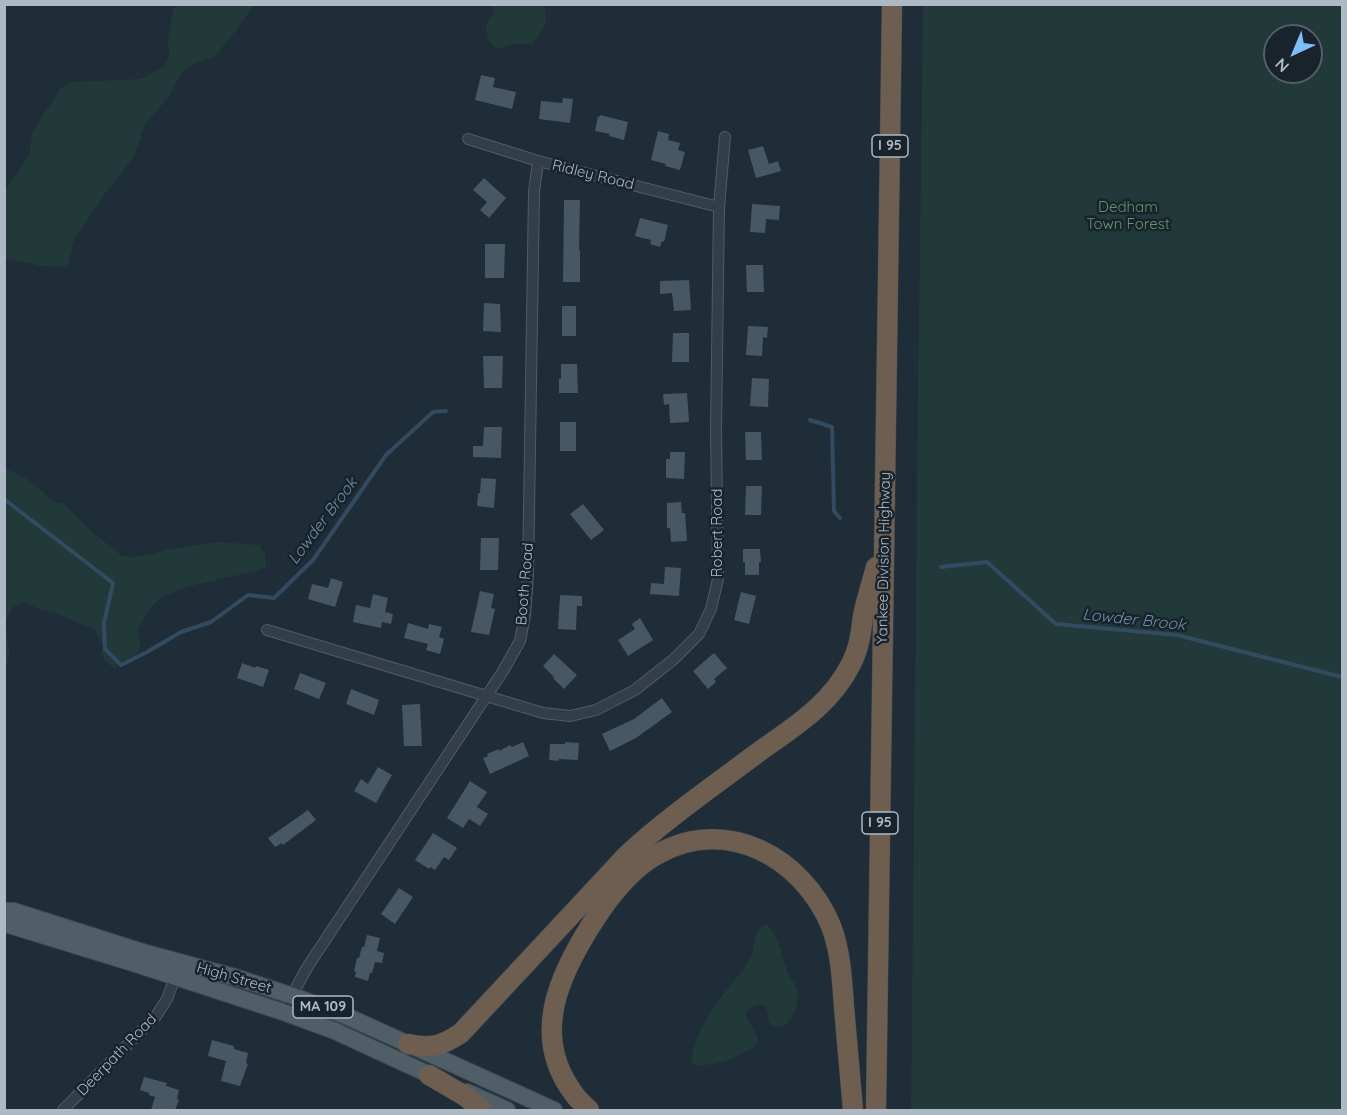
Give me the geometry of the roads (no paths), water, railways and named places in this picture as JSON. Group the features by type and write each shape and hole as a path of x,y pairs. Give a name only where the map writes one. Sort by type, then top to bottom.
{"highway":[{"name":"Yankee Division Highway","path":"876,1110 892,4"},
{"path":"408,1044 432,1047 447,1042 461,1033 646,837 801,722 827,700 840,684 856,655 863,615 884,536"},
{"path":"589,1110 574,1095 558,1065 554,1052 552,1018 563,975 600,912 632,873 657,854 675,846 697,840 716,839 746,844 776,858 793,871 808,888 825,915 840,961 854,1110"},
{"path":"429,1075 465,1096 482,1110"}],"main road":[{"name":"High Street","path":"4,911 14,911 178,970 226,992 335,1031 507,1110"},
{"name":"High Street","path":"4,921 9,925 136,964 230,975 293,996 344,1016 554,1110"}],"street":[{"name":"Robert Road","path":"267,630 543,713 570,716 596,710 635,690 675,659 699,633 711,609 718,579 719,207 725,137"},
{"name":"Ridley Road","path":"468,139 538,161 719,207"},
{"name":"Booth Road","path":"286,1012 308,966 520,641 525,615 528,575 534,192 538,161"},
{"name":"Deerpath Road","path":"63,1110 156,1016 167,999 178,970"}],"waterway":[{"name":"Lowder Brook","path":"4,499 113,583 104,623 105,649 121,665 181,632 211,622 248,595 274,598 313,560 386,455 433,412 446,411"},
{"name":"Lowder Brook","path":"810,420 832,427 834,511 840,518"},
{"name":"Lowder Brook","path":"941,567 987,562 1056,624 1177,635 1342,677"}],"park label":[{"name":"Dedham Town Forest","path":"1128,216"}]}
